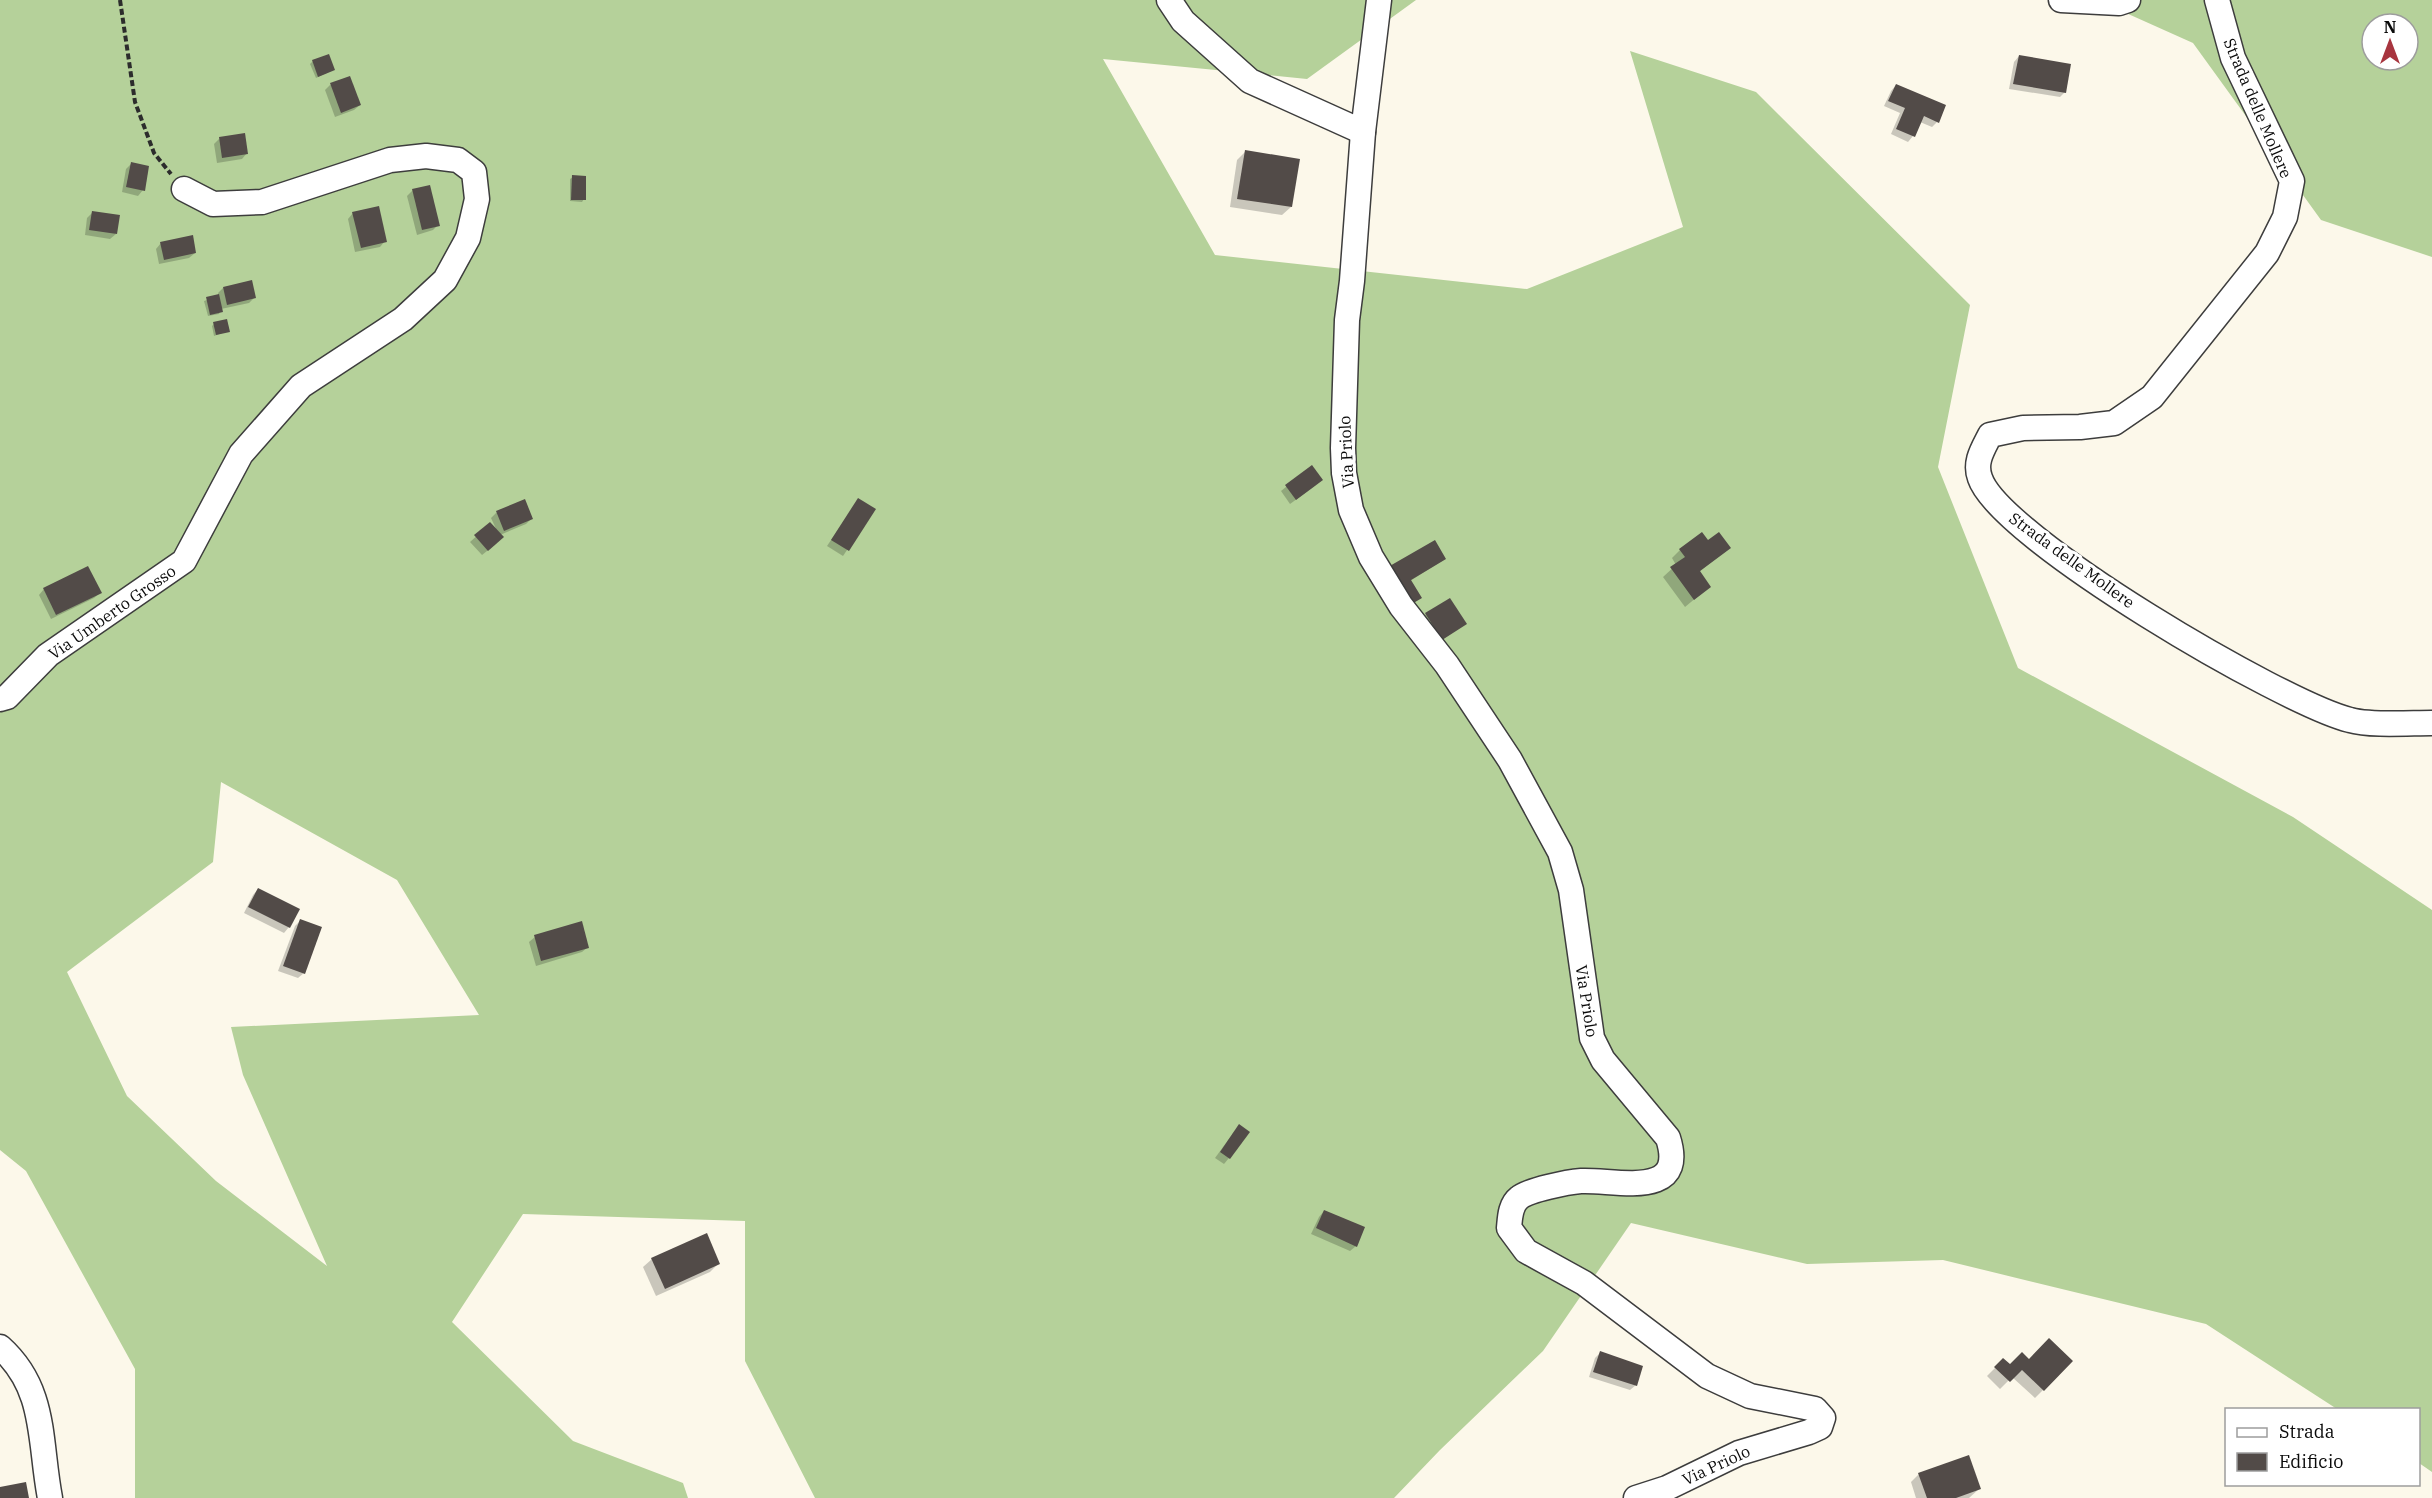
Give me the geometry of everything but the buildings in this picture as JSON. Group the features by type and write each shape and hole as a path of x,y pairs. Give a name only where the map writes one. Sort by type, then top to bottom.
{"street":[{"path":"1169,0 1184,21 1250,81 1363,132"},
{"name":"Via Priolo","path":"1379,0 1363,132 1347,320 1344,473 1351,510 1365,547 1401,606 1447,665 1504,750 1551,834 1560,852 1571,890 1592,1038 1596,1049 1602,1060 1668,1138 1673,1154 1666,1171 1648,1183 1637,1185 1580,1181 1536,1191 1519,1198 1511,1209 1509,1228 1526,1251 1584,1283 1707,1376 1750,1396 1810,1408 1823,1416 1820,1427 1809,1432 1739,1453 1667,1488 1636,1498"},
{"path":"2061,0 2119,3 2128,0"},
{"name":"Strada delle Mollere","path":"2217,0 2233,58 2292,181 2285,218 2267,253 2152,397 2114,423 2080,427 2023,428 1990,435 1978,458 1979,478 1994,501 2037,537 2095,580 2221,661 2308,706 2352,721 2432,723"},
{"name":"Via Umberto Grosso","path":"0,699 6,698 48,655 184,561 241,454 302,386 403,319 445,280 468,238 477,199 474,172 458,160 426,156 390,160 262,202 213,204 184,189"},
{"path":"0,1347 12,1357 27,1378 38,1409 50,1498"}],"path":[{"path":"120,0 135,102 154,153 184,189"}],"green space":[{"path":"0,0 1416,0 1307,79 1103,59 1215,255 1527,289 1683,227 1630,51 1756,92 1970,305 1938,467 2018,668 2293,817 2432,910 2432,1472 2420,1464 2420,1408 2335,1408 2206,1324 1943,1260 1807,1264 1631,1223 1543,1351 1440,1450 1394,1498 815,1498 745,1361 745,1221 523,1214 452,1322 573,1441 683,1483 688,1498 135,1498 135,1369 26,1171 0,1150","holes":["221,782 397,880 479,1015 231,1027 243,1075 327,1266 216,1181 127,1096 67,972 213,862"]},
{"path":"2097,0 2432,0 2432,257 2321,220 2193,43"}]}
